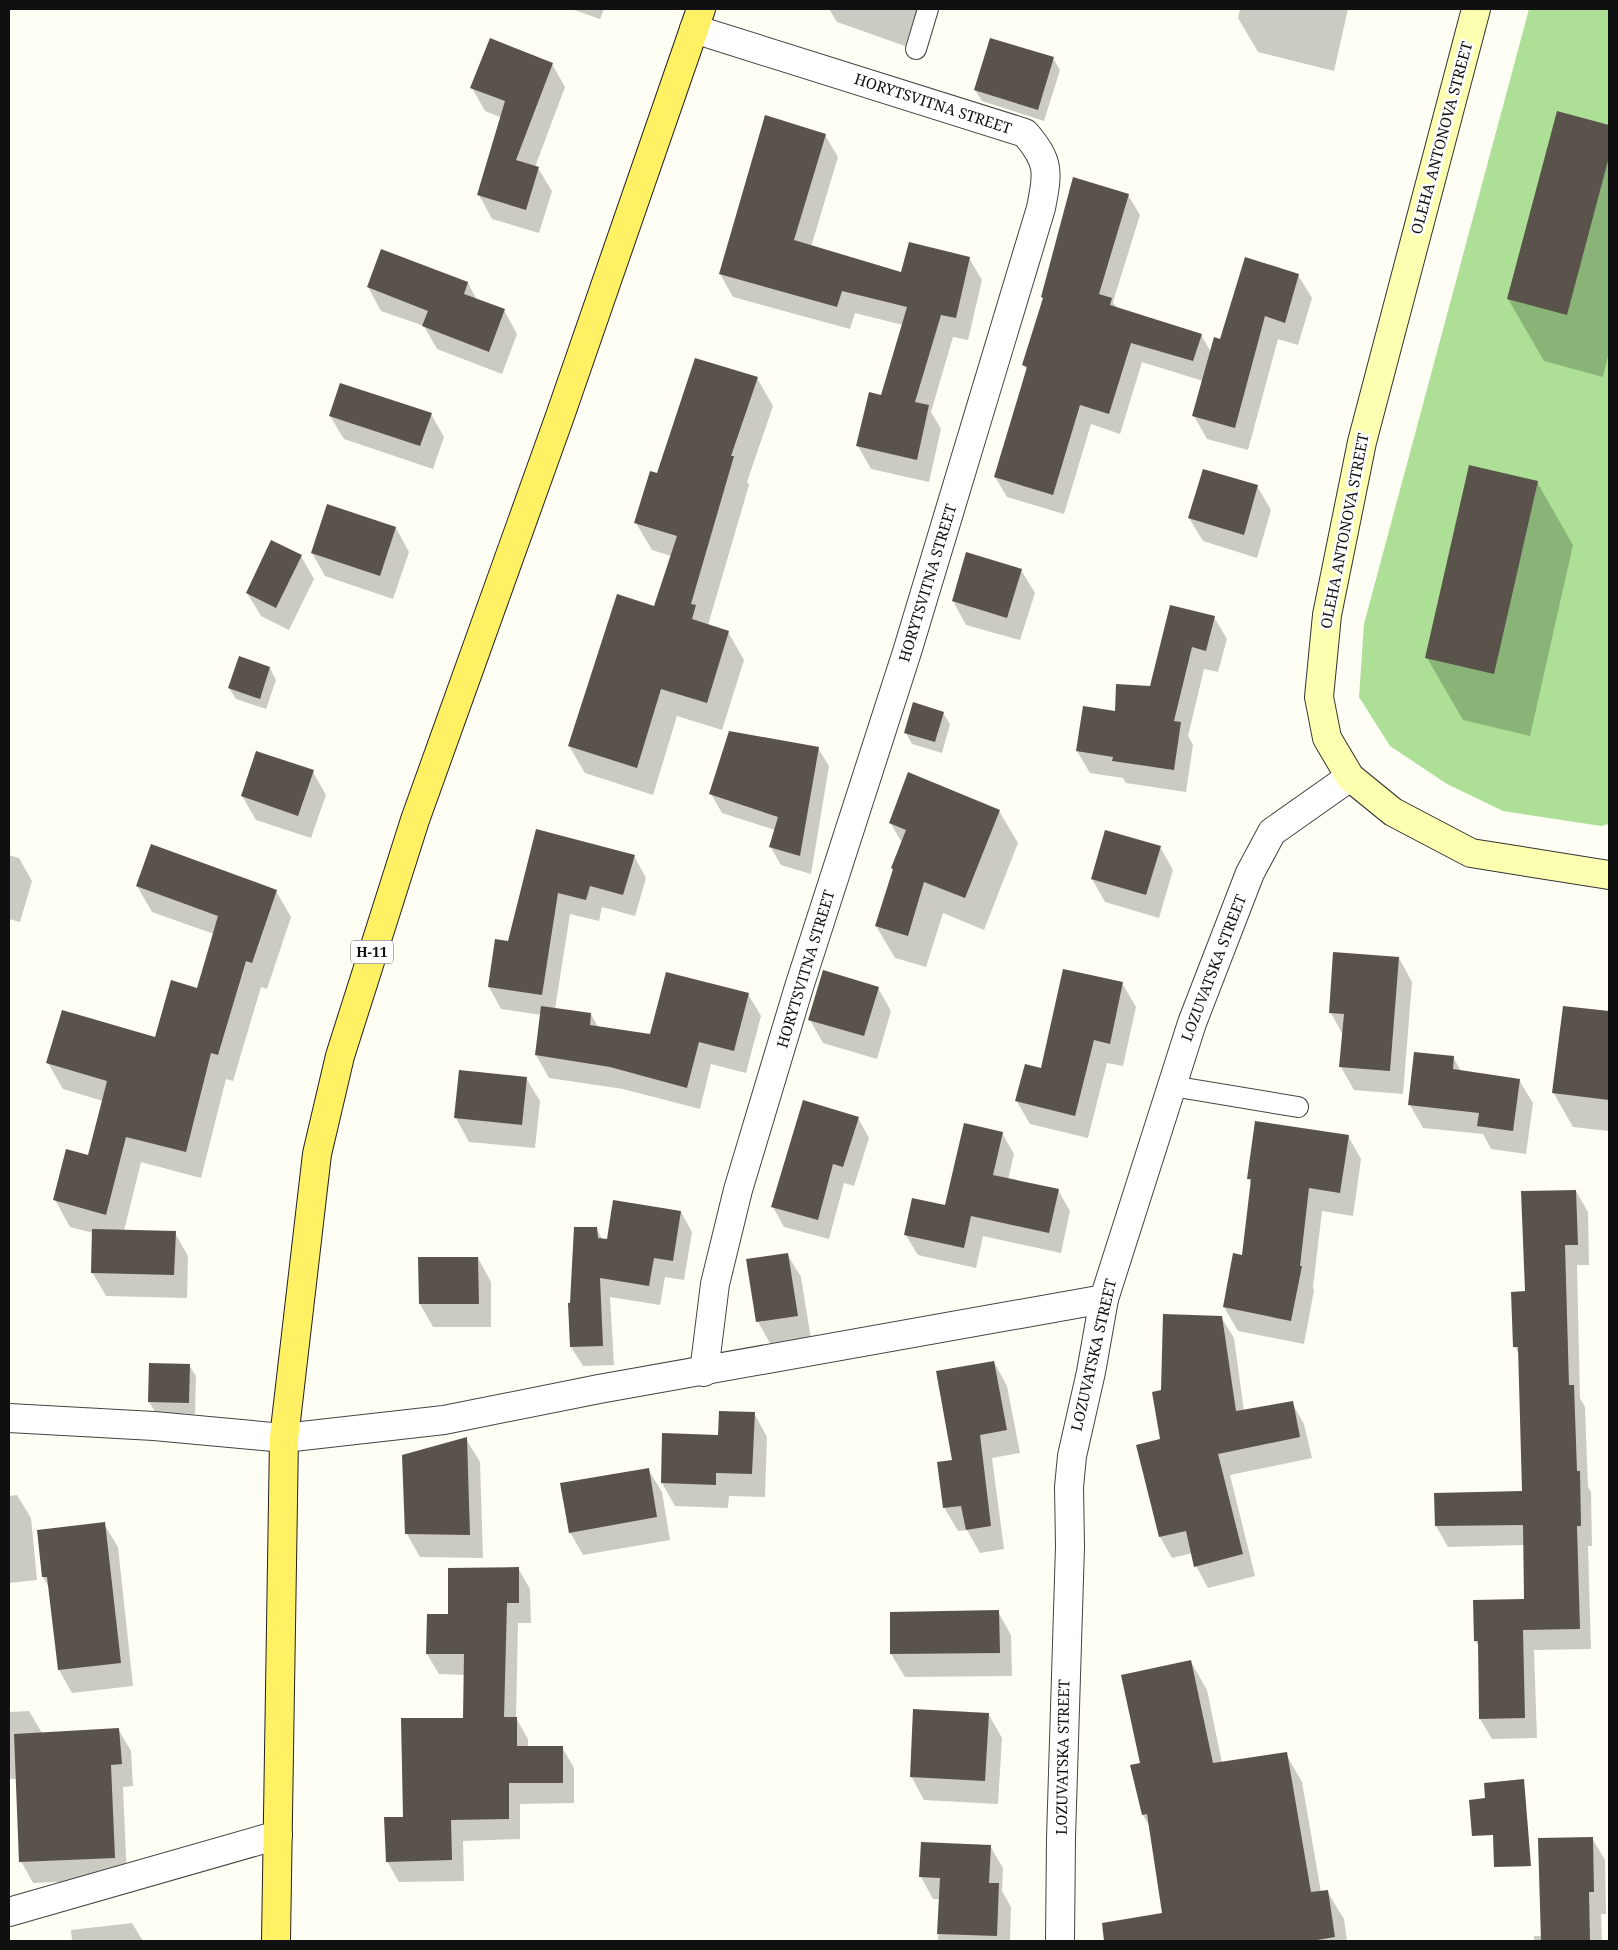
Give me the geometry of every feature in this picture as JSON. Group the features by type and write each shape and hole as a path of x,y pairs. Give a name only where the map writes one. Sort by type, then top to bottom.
{"main road":[{"name":"OLEHA ANTONOVA STREET","path":"1476,9 1362,442 1327,615 1319,697 1327,738 1350,776 1393,812 1471,853 1609,875"},
{"name":"Н-11","path":"276,1941 284,1438 317,1154 340,1056 415,820 560,416 698,19"}],"street":[{"name":"HORYTSVITNA STREET","path":"698,19 1025,133 1040,151 1047,178 1041,208 907,652 796,997 738,1190 715,1284 704,1372"},
{"name":"LOZUVATSKA STREET","path":"1060,1941 1061,1838 1070,1546 1068,1487 1072,1456 1091,1372 1104,1298 1192,1023 1250,872 1272,832 1350,776"},
{"path":"9,1418 154,1426 284,1438 444,1420 599,1389 704,1372 1104,1298"},
{"path":"9,1912 278,1835"}],"lane":[{"path":"916,49 928,9"},
{"path":"1172,1086 1298,1107"}],"green space":[{"path":"1529,9 1609,9 1609,824 1601,826 1503,811 1447,784 1390,746 1359,697 1364,624"}],"building":[{"path":"490,38 553,63 516,160 539,167 526,210 477,195 505,101 470,88"},
{"path":"990,38 1054,57 1038,110 974,90"},
{"path":"1557,111 1609,125 1609,157 1567,315 1507,299"},
{"path":"765,115 826,134 794,240 901,272 909,242 970,257 956,318 941,315 915,402 929,405 917,460 856,446 869,392 881,395 907,307 842,291 837,307 719,274"},
{"path":"1073,177 1129,194 1099,294 1112,298 1110,305 1202,334 1193,361 1131,343 1109,414 1080,405 1053,495 994,477 1027,367 1022,365 1043,298 1041,297"},
{"path":"381,249 468,282 464,294 505,309 489,352 422,326 428,311 367,287"},
{"path":"1245,257 1299,274 1285,323 1265,316 1235,428 1192,416 1214,337 1220,339"},
{"path":"695,358 758,377 731,456 734,456 691,604 696,605 692,619 729,631 707,703 661,689 637,768 568,746 617,594 654,606 677,536 634,523 650,471 657,473"},
{"path":"340,383 432,413 420,446 329,416"},
{"path":"1469,465 1538,481 1494,674 1425,658"},
{"path":"1203,469 1258,485 1244,535 1188,518"},
{"path":"327,504 396,527 380,576 311,553"},
{"path":"271,540 302,555 276,608 246,593"},
{"path":"966,552 1022,569 1007,618 952,601"},
{"path":"1170,605 1215,616 1206,651 1192,647 1174,721 1181,722 1174,770 1112,761 1113,757 1076,751 1083,706 1115,711 1116,684 1150,686"},
{"path":"239,656 270,667 260,699 228,688"},
{"path":"913,702 944,712 935,742 904,733"},
{"path":"729,731 819,747 800,856 769,847 778,817 709,794"},
{"path":"256,751 314,770 298,816 241,796"},
{"path":"908,772 1000,810 965,898 924,882 908,936 875,926 893,869 891,868 906,830 889,823"},
{"path":"536,829 635,855 623,895 590,886 586,900 558,893 542,995 488,987 495,939 508,941"},
{"path":"1105,830 1161,846 1146,895 1091,879"},
{"path":"151,844 277,890 252,963 246,961 218,1055 211,1053 186,1152 126,1137 106,1215 53,1200 66,1149 88,1155 107,1081 46,1063 62,1010 155,1037 171,980 197,988 218,916 136,886"},
{"path":"1333,952 1399,957 1390,1071 1339,1067 1344,1014 1329,1013"},
{"path":"1063,969 1123,982 1110,1044 1094,1040 1075,1116 1015,1101 1025,1064 1041,1068"},
{"path":"823,970 879,987 864,1036 808,1020"},
{"path":"666,972 749,993 734,1051 699,1042 687,1088 610,1067 535,1055 541,1006 591,1013 590,1025 650,1034"},
{"path":"1563,1006 1609,1011 1609,1100 1552,1093"},
{"path":"1414,1052 1454,1056 1453,1069 1520,1079 1513,1131 1477,1126 1479,1113 1408,1105"},
{"path":"459,1070 527,1077 522,1125 454,1118"},
{"path":"803,1100 859,1117 843,1167 833,1164 818,1220 771,1207"},
{"path":"1255,1121 1349,1135 1340,1193 1309,1188 1300,1266 1302,1266 1291,1321 1223,1307 1233,1253 1242,1255 1251,1179 1247,1179"},
{"path":"964,1123 1003,1132 993,1175 1059,1189 1049,1233 971,1216 964,1248 904,1235 912,1198 945,1205"},
{"path":"1576,1190 1578,1245 1565,1245 1569,1385 1574,1385 1577,1471 1580,1471 1581,1526 1577,1526 1580,1629 1523,1630 1525,1718 1479,1719 1478,1641 1474,1641 1473,1600 1524,1599 1523,1525 1435,1526 1434,1493 1522,1491 1518,1347 1513,1347 1511,1292 1525,1291 1521,1191"},
{"path":"613,1200 681,1211 673,1261 654,1258 649,1286 600,1278 603,1346 570,1347 568,1303 570,1303 574,1227 597,1227 598,1238 607,1239"},
{"path":"92,1229 176,1231 174,1275 91,1273"},
{"path":"788,1253 798,1316 756,1322 746,1259"},
{"path":"418,1257 478,1257 479,1304 419,1304"},
{"path":"1163,1314 1222,1316 1236,1411 1293,1401 1300,1437 1218,1454 1243,1554 1194,1567 1186,1531 1159,1537 1136,1445 1160,1439 1152,1392 1161,1390"},
{"path":"994,1361 1007,1430 980,1435 991,1526 966,1530 961,1506 943,1508 937,1462 952,1460 936,1371"},
{"path":"149,1363 190,1364 189,1403 148,1402"},
{"path":"719,1411 755,1412 752,1474 716,1473 716,1485 661,1483 662,1433 718,1435"},
{"path":"467,1437 470,1535 405,1534 402,1455"},
{"path":"649,1468 657,1517 569,1533 560,1483"},
{"path":"105,1522 121,1663 58,1670 47,1577 42,1577 37,1530"},
{"path":"519,1567 519,1603 507,1603 504,1717 517,1717 517,1746 563,1746 563,1783 509,1783 509,1819 451,1820 452,1860 386,1862 384,1817 403,1817 401,1718 463,1718 464,1654 426,1654 427,1614 448,1614 448,1568"},
{"path":"999,1610 1000,1653 890,1654 890,1612"},
{"path":"1191,1660 1213,1763 1287,1752 1311,1892 1328,1890 1335,1937 1311,1941 1104,1941 1102,1923 1162,1913 1147,1814 1142,1815 1130,1765 1140,1763 1121,1675"},
{"path":"913,1709 989,1713 985,1781 910,1777"},
{"path":"119,1728 122,1764 111,1765 115,1858 19,1862 14,1734"},
{"path":"1524,1779 1531,1866 1494,1867 1493,1835 1472,1836 1469,1800 1485,1798 1484,1783"},
{"path":"1593,1837 1594,1892 1589,1892 1590,1941 1541,1941 1538,1838"},
{"path":"921,1842 991,1845 989,1883 999,1883 997,1936 937,1934 940,1878 919,1877"}]}
